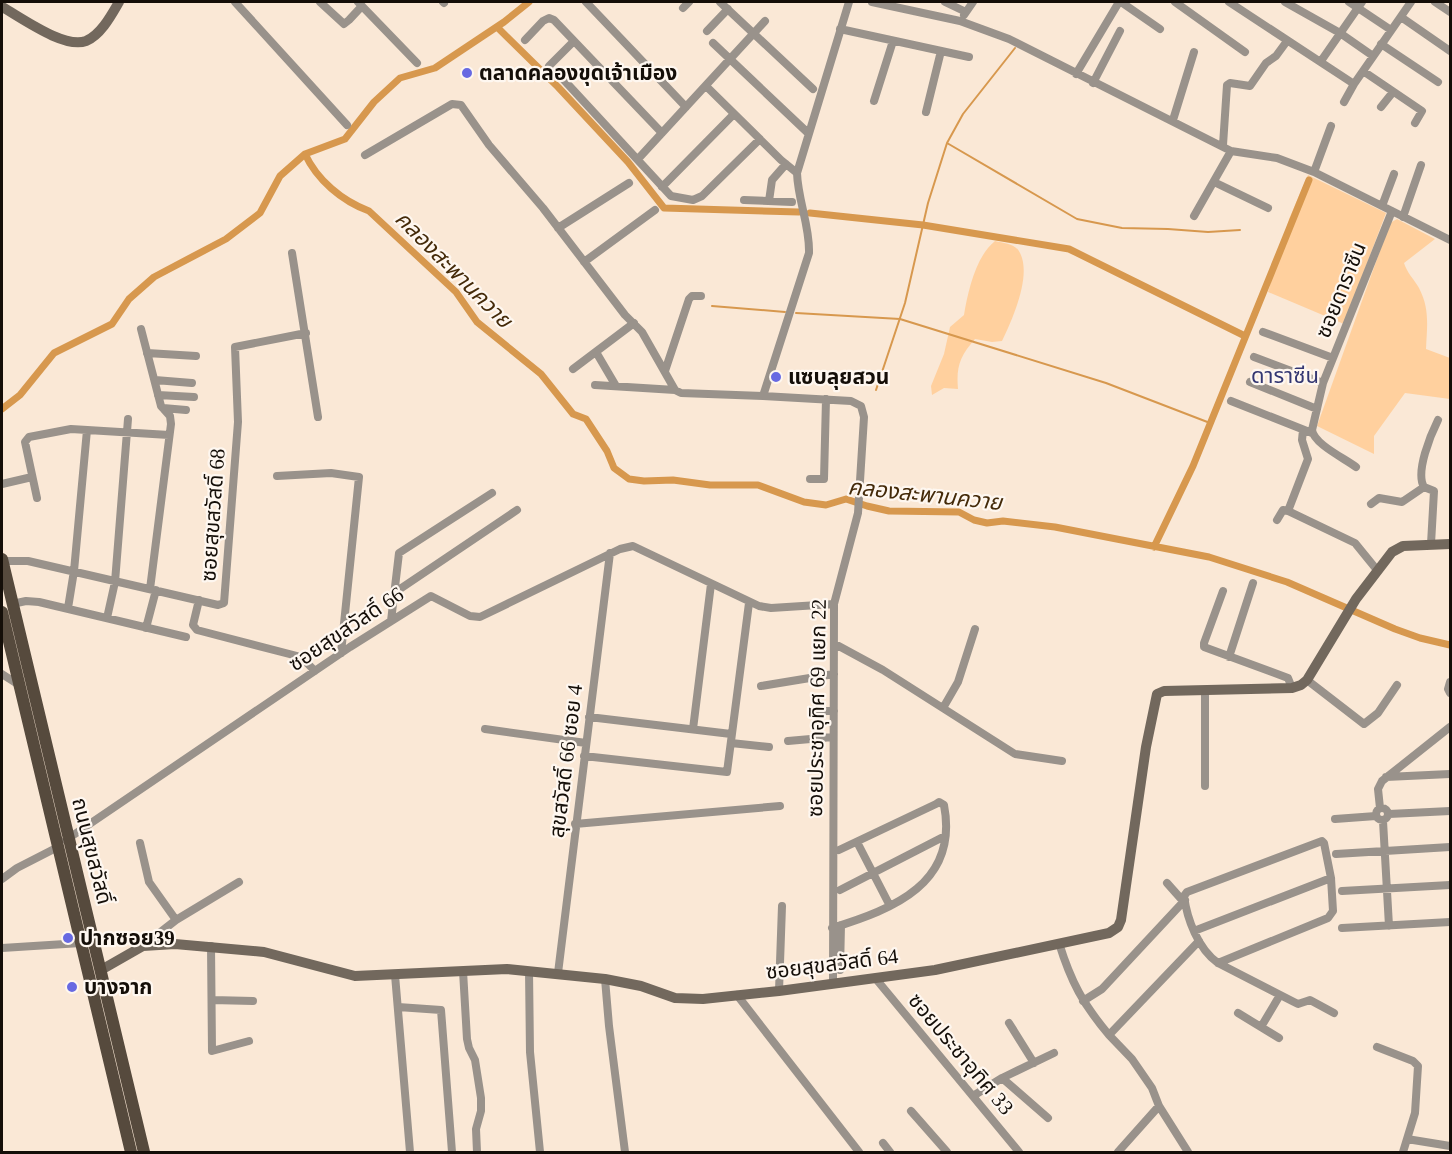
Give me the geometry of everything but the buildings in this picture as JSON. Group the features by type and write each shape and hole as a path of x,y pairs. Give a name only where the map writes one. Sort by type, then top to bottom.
{"main road":[{"name":"ถนนสุขสวัสดิ์","path":"2,560 81,943 131,1152"},
{"name":"ถนนสุขสวัสดิ์","path":"2,612 61,843 101,970 144,1152"}],"street":[{"path":"2,7 57,38 72,43 86,41 95,36 119,2"},
{"path":"235,2 347,125"},
{"path":"320,2 339,22 344,24 360,4 417,63"},
{"path":"586,2 686,107"},
{"path":"720,2 813,89"},
{"path":"763,396 809,254 810,237 797,173 849,2"},
{"path":"872,2 960,21 1009,39 1231,151 1276,158 1314,172 1450,240"},
{"path":"945,2 966,12"},
{"path":"960,21 973,2"},
{"path":"1076,74 1120,2 1160,29"},
{"path":"1174,2 1245,52"},
{"path":"1229,2 1354,84"},
{"path":"1285,2 1340,33 1373,56"},
{"path":"1349,2 1360,4 1391,30"},
{"path":"1344,102 1409,2"},
{"path":"1435,2 1450,12"},
{"path":"1321,61 1360,4"},
{"path":"707,31 728,9"},
{"path":"1401,17 1450,51"},
{"path":"525,40 543,21 549,18 662,133"},
{"path":"638,159 765,21"},
{"path":"840,29 969,57"},
{"path":"1093,83 1120,31"},
{"path":"549,66 574,41"},
{"path":"874,101 893,41"},
{"path":"1223,145 1227,85 1230,83 1250,86 1266,63 1276,56 1287,42"},
{"path":"713,43 808,133"},
{"path":"1382,44 1438,82"},
{"path":"926,112 940,51"},
{"path":"1173,120 1194,52"},
{"path":"1363,71 1422,111 1415,123"},
{"path":"563,79 671,196 693,200 702,196 760,139"},
{"path":"706,86 797,173"},
{"path":"1381,107 1392,92"},
{"path":"365,155 452,104 461,105 489,145 558,228 625,315 642,332 675,390"},
{"path":"662,186 734,114"},
{"path":"1314,172 1331,126"},
{"path":"1194,216 1231,151"},
{"path":"769,201 772,180 786,164"},
{"path":"1403,217 1421,165"},
{"path":"1382,206 1394,174"},
{"path":"558,228 630,183"},
{"path":"1214,183 1268,208"},
{"path":"744,200 792,202"},
{"path":"584,262 654,210"},
{"name":"ซอยดาราซีน","path":"1312,434 1323,383 1392,211"},
{"path":"292,253 318,417"},
{"path":"665,371 689,299 692,296 701,296"},
{"path":"573,369 634,323"},
{"path":"141,329 158,395 163,408 170,416 170,435 153,590 146,628"},
{"path":"1263,332 1333,358"},
{"name":"ซอยสุขสวัสดิ์ 68","path":"2,560 28,561 218,605 225,603 238,422 235,347 306,333"},
{"path":"596,352 615,386"},
{"path":"147,353 196,356"},
{"path":"1254,357 1323,383"},
{"path":"154,380 192,383"},
{"path":"1250,382 1317,408"},
{"name":"ซอยประชาอุทิศ 69 แยก 22","path":"596,385 675,390 681,393 851,400 863,410 858,513 834,604 833,984"},
{"path":"158,395 194,397"},
{"path":"810,479 824,479 826,399"},
{"path":"1231,401 1312,434 1320,443 1356,466"},
{"path":"163,408 186,410"},
{"path":"107,618 115,582 128,419"},
{"path":"1424,487 1421,477 1425,457 1438,420"},
{"path":"36,498 26,439 62,430 170,435"},
{"path":"69,608 87,430"},
{"path":"1288,511 1308,459 1302,440 1304,430"},
{"path":"277,476 331,473 359,477 341,653"},
{"path":"2,484 32,477"},
{"path":"1371,504 1379,498 1402,502 1424,487"},
{"path":"1424,487 1434,491 1431,544"},
{"path":"391,621 399,553 492,492"},
{"path":"394,593 517,510"},
{"path":"1277,520 1283,510 1288,511 1355,543 1377,570"},
{"path":"1397,685 1378,712 1364,724 1307,680 1356,599 1396,549 1403,546 1450,544"},
{"name":"ซอยสุขสวัสดิ์ 66","path":"2,879 61,843 341,653 431,596 470,616 480,617 610,554 633,546 749,603 771,608 834,604"},
{"name":"สุขสวัสดิ์ 66 ซอย 4","path":"558,973 610,554"},
{"path":"1229,657 1253,583"},
{"path":"693,729 711,584"},
{"path":"1223,591 1204,647 1288,678 1292,688"},
{"path":"198,600 193,625 197,630 301,657 315,671"},
{"path":"12,604 33,601 186,637"},
{"path":"584,756 727,772 749,603"},
{"path":"943,708 958,682 975,629"},
{"path":"835,644 883,670 1015,754 1062,761"},
{"path":"2,674 19,685"},
{"path":"761,686 834,674"},
{"name":"ซอยสุขสวัสดิ์ 64","path":"101,970 143,946 175,944 264,952 355,976 463,971 529,971 605,979 640,986 675,998 703,999 935,970 1109,933 1118,927 1155,699 1159,692 1292,688 1307,680"},
{"path":"1450,682 1448,689 1450,693"},
{"path":"1205,690 1205,786"},
{"path":"812,711 834,711"},
{"path":"589,717 693,729 769,747"},
{"path":"1389,926 1382,817 1376,812 1380,808 1378,789 1386,777 1450,727"},
{"path":"485,729 586,743"},
{"path":"1441,735 1450,736"},
{"path":"788,741 833,736"},
{"path":"1386,777 1450,774"},
{"path":"832,928 890,906 917,890 934,871 945,836 944,806 939,802 839,850"},
{"path":"575,824 780,806"},
{"path":"1335,819 1450,811"},
{"path":"840,890 945,836"},
{"path":"1083,1001 1102,989 1184,900 1186,892 1320,841 1324,843 1331,878 1333,911 1328,918 1218,963"},
{"path":"857,842 890,906"},
{"path":"140,843 149,882 176,920"},
{"path":"1336,854 1450,847"},
{"path":"1194,931 1331,878"},
{"path":"143,946 176,920 239,882"},
{"path":"1167,883 1184,900 1194,931 1207,955 1218,963 1298,1004 1310,1000 1334,1013"},
{"path":"1342,891 1450,885"},
{"path":"779,991 782,906"},
{"path":"1342,928 1450,922"},
{"path":"840,970 841,925"},
{"path":"1109,1035 1199,941"},
{"path":"2,948 81,943"},
{"path":"1059,943 1071,979 1083,1001 1109,1035 1132,1059 1152,1088 1159,1106 1186,1152"},
{"path":"211,946 212,1051 249,1041"},
{"path":"463,971 467,1039 475,1060 481,1098 481,1111 476,1129 477,1152"},
{"path":"529,971 530,1052 540,1152"},
{"path":"395,975 410,1152"},
{"path":"605,979 626,1152"},
{"name":"ซอยประชาอุทิศ 33","path":"876,979 1019,1152"},
{"path":"737,995 859,1152"},
{"path":"1261,1027 1280,995"},
{"path":"212,1000 253,1001"},
{"path":"398,1007 441,1010 452,1152"},
{"path":"1238,1013 1279,1038"},
{"path":"1009,1023 1034,1063"},
{"path":"1377,1047 1413,1061 1418,1066 1415,1113 1403,1152"},
{"path":"973,1096 1002,1078 1054,1053"},
{"path":"1002,1078 1048,1118"},
{"path":"1118,1152 1159,1106"},
{"path":"911,1111 946,1152"},
{"path":"1407,1140 1450,1146"},
{"path":"883,1143 890,1152"}],"shaded area":[{"path":"1308,175 1386,213 1344,324 1268,292 1289,219"},
{"path":"1397,219 1435,239 1404,263 1425,303 1426,349 1450,358 1450,399 1405,393 1374,436 1374,454 1317,426 1390,223"},
{"path":"995,241 1016,248 1023,263 1022,285 1011,322 1002,341 975,339 970,345 960,362 958,389 944,388 932,395 931,386 944,354 950,327 964,315 978,265"}],"waterway":[{"path":"2,409 20,395 54,353 112,324 129,299 154,277 226,239 260,213 280,176 305,154 345,139 374,102 400,78 435,68 504,22 529,2"},
{"path":"497,27 558,87 628,162 664,208 799,212"},
{"path":"876,390 905,303 928,203 947,143 963,114 1015,48"},
{"path":"947,143 1077,219 1122,228 1208,232 1240,230"},
{"name":"คลองสะพานควาย","path":"305,154 323,181 349,202 369,211 456,292 477,322 541,374 573,414 586,419 607,451 614,468 629,479 673,480 710,485 758,485 804,502 826,505 846,499 889,511 959,512 974,520 987,523 1003,521 1055,527 1209,557 1287,582 1395,629 1450,645"},
{"path":"1154,547 1193,466 1309,180"},
{"path":"810,213 923,225 1069,249 1245,336"},
{"path":"712,306 785,312"},
{"path":"796,313 900,319 1106,383 1210,423"}],"place":[{"name":"ตลาดคลองขุดเจ้าเมือง","path":"467,73"},
{"name":"แซบลุยสวน","path":"776,377"},
{"name":"ปากซอย39","path":"68,938"},
{"name":"บางจาก","path":"72,987"}],"district":[{"name":"ดาราซีน","path":"1285,375"}]}
